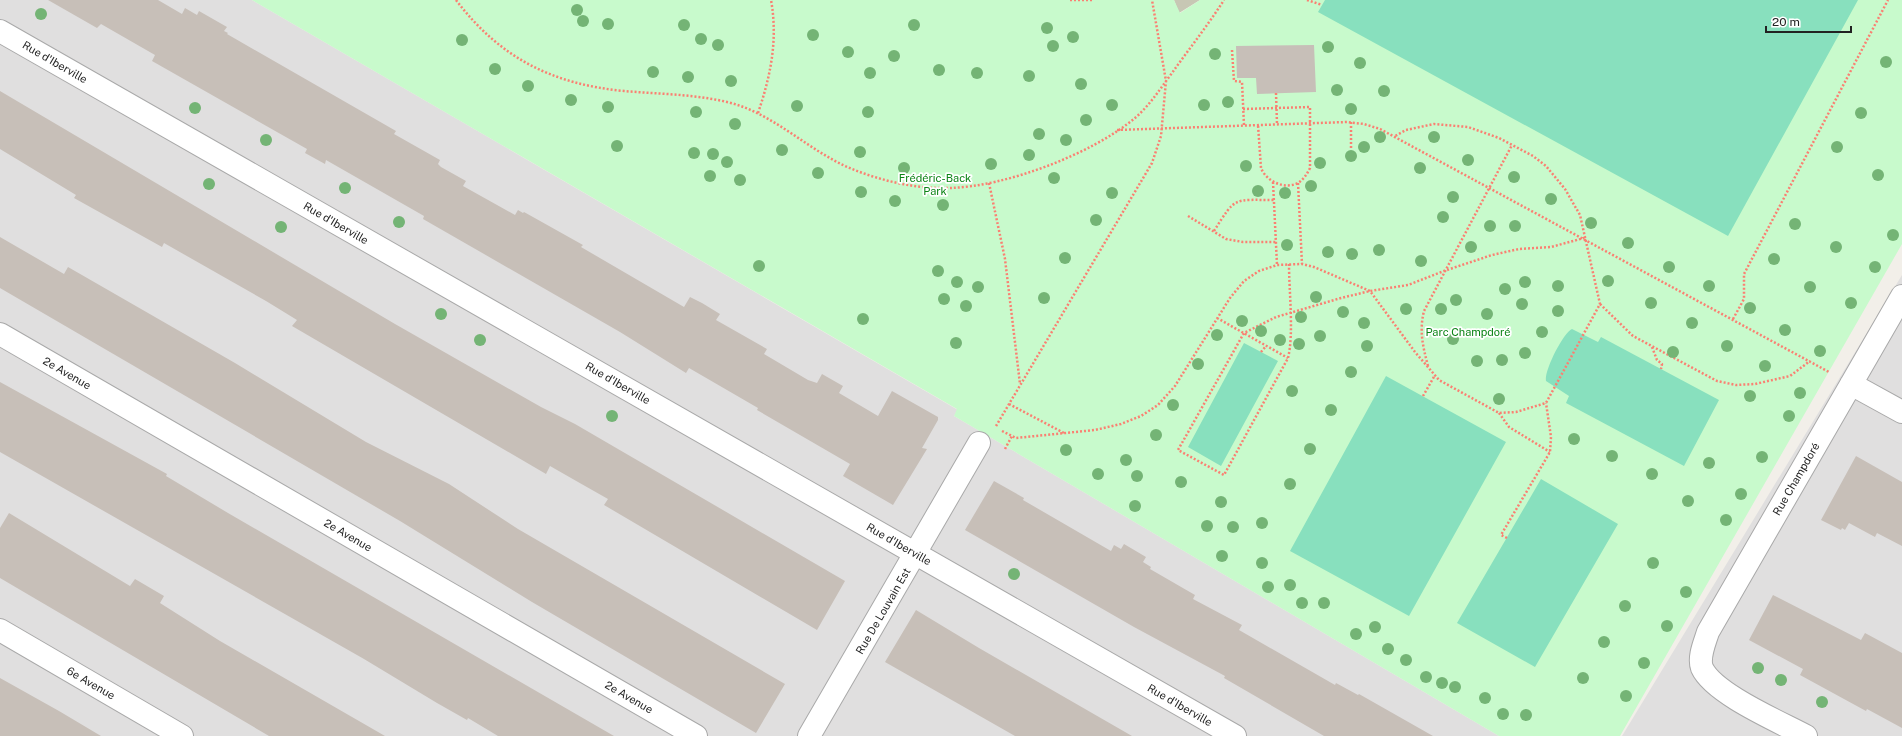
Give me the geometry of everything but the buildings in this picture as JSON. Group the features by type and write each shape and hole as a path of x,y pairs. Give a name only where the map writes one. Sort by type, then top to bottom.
{"street":[{"name":"Rue d'Iberville","path":"0,31 1235,736"},
{"name":"Rue Champdoré","path":"1806,736 1730,695 1713,682 1702,667 1702,650 1708,632 1902,296"},
{"name":"2e Avenue","path":"0,334 696,736"},
{"path":"1851,384 1902,412"},
{"name":"Rue De Louvain Est","path":"809,736 979,443"},
{"name":"6e Avenue","path":"0,630 182,736"}],"path":[{"path":"456,0 495,41 535,68 557,78 586,85 705,98 728,102 758,113 823,155 853,169 906,185 937,188 966,187 989,183 1055,163 1084,150 1134,119 1153,100 1224,0"},
{"path":"758,113 766,90 773,54 774,16 771,0"},
{"path":"1070,0 1094,0"},
{"path":"1152,0 1166,81 1162,128 1157,151 1152,163 995,427 1016,438 1095,430 1122,424 1142,416 1158,405 1175,386 1217,318 1244,281 1259,270 1277,265 1302,264 1314,267 1370,291 1415,352 1439,380 1499,413 1509,427 1550,452"},
{"path":"1308,0 1322,5"},
{"path":"1733,319 1744,299 1744,274 1888,0"},
{"path":"1232,50 1234,81 1242,82 1244,126"},
{"path":"1276,93 1277,124"},
{"path":"1243,109 1310,107 1310,168 1306,176 1298,183 1289,185 1273,182 1264,174 1261,168 1258,125"},
{"path":"1116,130 1351,122 1364,124 1395,136 1851,384"},
{"path":"1351,122 1351,149"},
{"path":"1395,136 1418,126 1434,124 1453,125 1483,131 1533,156 1557,178 1573,201 1580,215 1600,304 1633,336 1652,347 1717,381 1736,385 1755,384 1790,376 1810,361"},
{"path":"1428,367 1422,345 1420,324 1427,304 1512,145"},
{"path":"1273,182 1277,265"},
{"path":"989,183 1005,259 1020,385"},
{"path":"1298,183 1302,264"},
{"path":"1214,231 1228,209 1235,202 1250,200 1274,200"},
{"path":"1188,216 1233,241 1276,242"},
{"path":"1288,264 1290,313 1290,349 1288,358 1224,475 1178,450 1244,333 1276,317 1290,313 1370,291 1408,285 1444,271 1506,252 1519,249 1551,247 1584,238"},
{"path":"1506,538 1501,535 1550,452 1551,437 1546,403 1600,304"},
{"path":"1217,318 1288,358"},
{"path":"1261,352 1266,345"},
{"path":"1652,347 1657,360 1662,364 1661,369"},
{"path":"1423,396 1435,375"},
{"path":"1499,413 1516,412 1546,403"},
{"path":"1009,404 1065,433"},
{"path":"1005,449 1012,436"}],"shaded area":[{"path":"0,0 252,0 958,410 954,416 1499,736 0,736"},
{"path":"1174,0 1200,0 1179,13"},
{"path":"1902,275 1902,736 1622,736"}],"green space":[{"name":"Parc Champdoré","path":"252,0 1174,0 1180,13 1200,0 1902,0 1902,244 1620,736 1499,736 954,416 957,409"},
{"path":"1325,0 1858,0 1728,236 1318,12"},
{"path":"1572,329 1598,342 1601,337 1719,400 1684,466 1566,403 1569,396 1546,381 1548,369 1559,345 1568,332"},
{"path":"1244,343 1278,361 1221,466 1188,447"},
{"path":"1386,376 1506,442 1409,616 1290,551"},
{"path":"1541,479 1618,524 1535,667 1457,623"}],"park label":[{"name":"Frédéric-Back Park","path":"935,184"}]}
